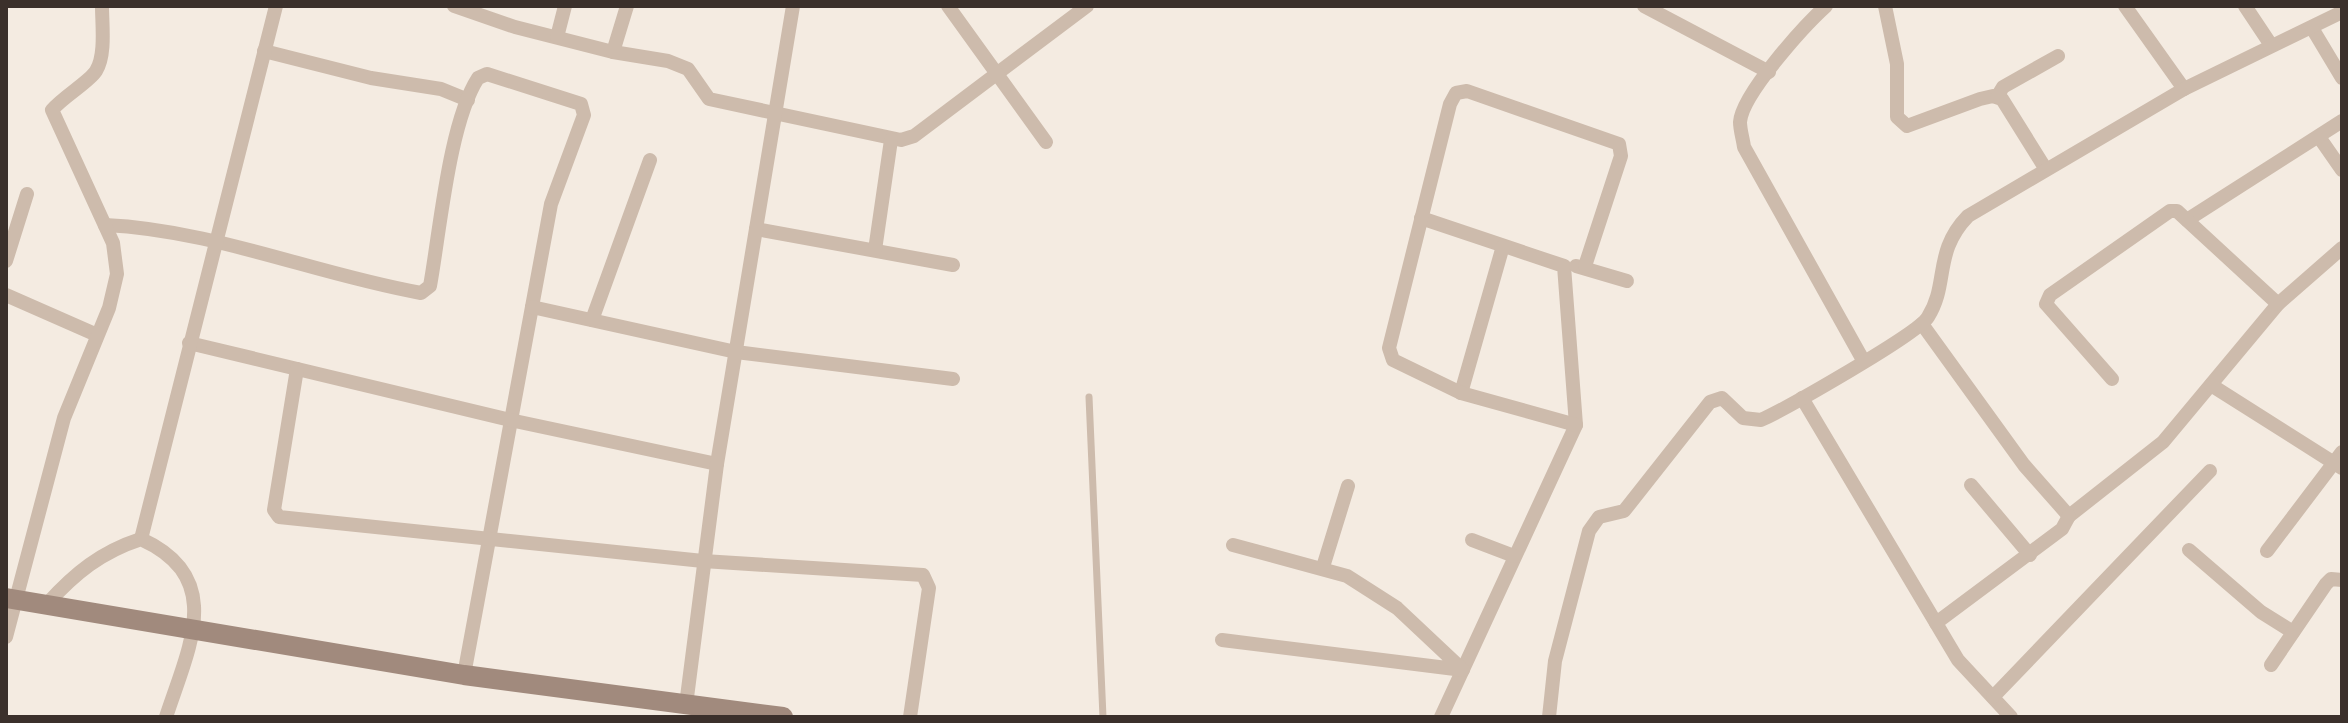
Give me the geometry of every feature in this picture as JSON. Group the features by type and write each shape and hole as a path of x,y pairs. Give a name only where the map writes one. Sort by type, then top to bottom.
{"main road":[{"path":"10,598 196,627 464,675 783,717"}],"street":[{"path":"6,637 10,598 64,418 109,308 117,274 113,243 52,110 66,94 95,73 101,59 102,6"},
{"path":"141,539 276,6"},
{"path":"454,6 613,52 668,61 688,69 709,99 775,110 891,140 914,136 1087,6"},
{"path":"557,37 565,6"},
{"path":"613,52 627,6"},
{"path":"686,705 717,464 793,6"},
{"path":"948,6 1046,142"},
{"path":"1644,6 1661,10 1769,72"},
{"path":"1826,6 1748,100 1740,121 1744,147 1863,360"},
{"path":"1885,6 1897,64 1897,117 1907,126 1980,99 1997,97 2002,99 2045,168"},
{"path":"2125,6 2184,89"},
{"path":"2245,6 2271,45"},
{"path":"1549,717 1555,661 1593,522 1624,511 1716,398 1722,398 1743,418 1751,421 1761,420 1802,398 1922,324 1929,316 1947,248 1957,228 1983,206 2184,89 2342,12"},
{"path":"2312,28 2342,78"},
{"path":"264,51 371,78 441,89 468,100"},
{"path":"1997,97 2003,87 2058,56"},
{"path":"105,225 150,228 216,241 413,292 426,290 446,202 448,171 468,100 478,78 487,74 575,100 584,109 551,204 464,675"},
{"path":"1576,425 1461,393 1405,369 1393,360 1389,348 1450,104 1456,93 1467,91 1619,144 1621,156 1585,266"},
{"path":"2187,220 2342,121"},
{"path":"2319,137 2342,170"},
{"path":"875,250 891,140"},
{"path":"592,320 650,160"},
{"path":"6,261 27,194"},
{"path":"2112,379 2046,304 2050,295 2170,211 2177,211 2278,304"},
{"path":"1421,218 1564,266 1585,266 1627,281"},
{"path":"756,229 953,265"},
{"path":"1461,393 1503,246"},
{"path":"1936,623 2030,555 2062,529 2069,516 2163,442 2278,304 2342,248"},
{"path":"1441,717 1576,425 1564,266"},
{"path":"6,295 97,335"},
{"path":"532,307 736,352 953,379"},
{"path":"1922,324 2024,465 2069,516"},
{"path":"189,343 510,420 717,464"},
{"path":"297,369 274,510 279,517 703,561 923,575 929,588 910,717"},
{"path":"2211,385 2339,461 2267,551"},
{"path":"1802,398 1958,660 2011,717"},
{"path":"1993,697 2210,471"},
{"path":"1971,485 2030,555"},
{"path":"1323,567 1348,486"},
{"path":"47,604 76,573 96,558 141,539 160,548 184,569 191,584 196,627 166,717"},
{"path":"1472,540 1514,556"},
{"path":"1233,545 1347,576 1397,608 1463,670"},
{"path":"2189,550 2213,574 2293,632"},
{"path":"2271,665 2326,584 2331,579 2342,580"},
{"path":"1222,640 1463,670"}],"lane":[{"path":"1089,397 1103,717"}]}
